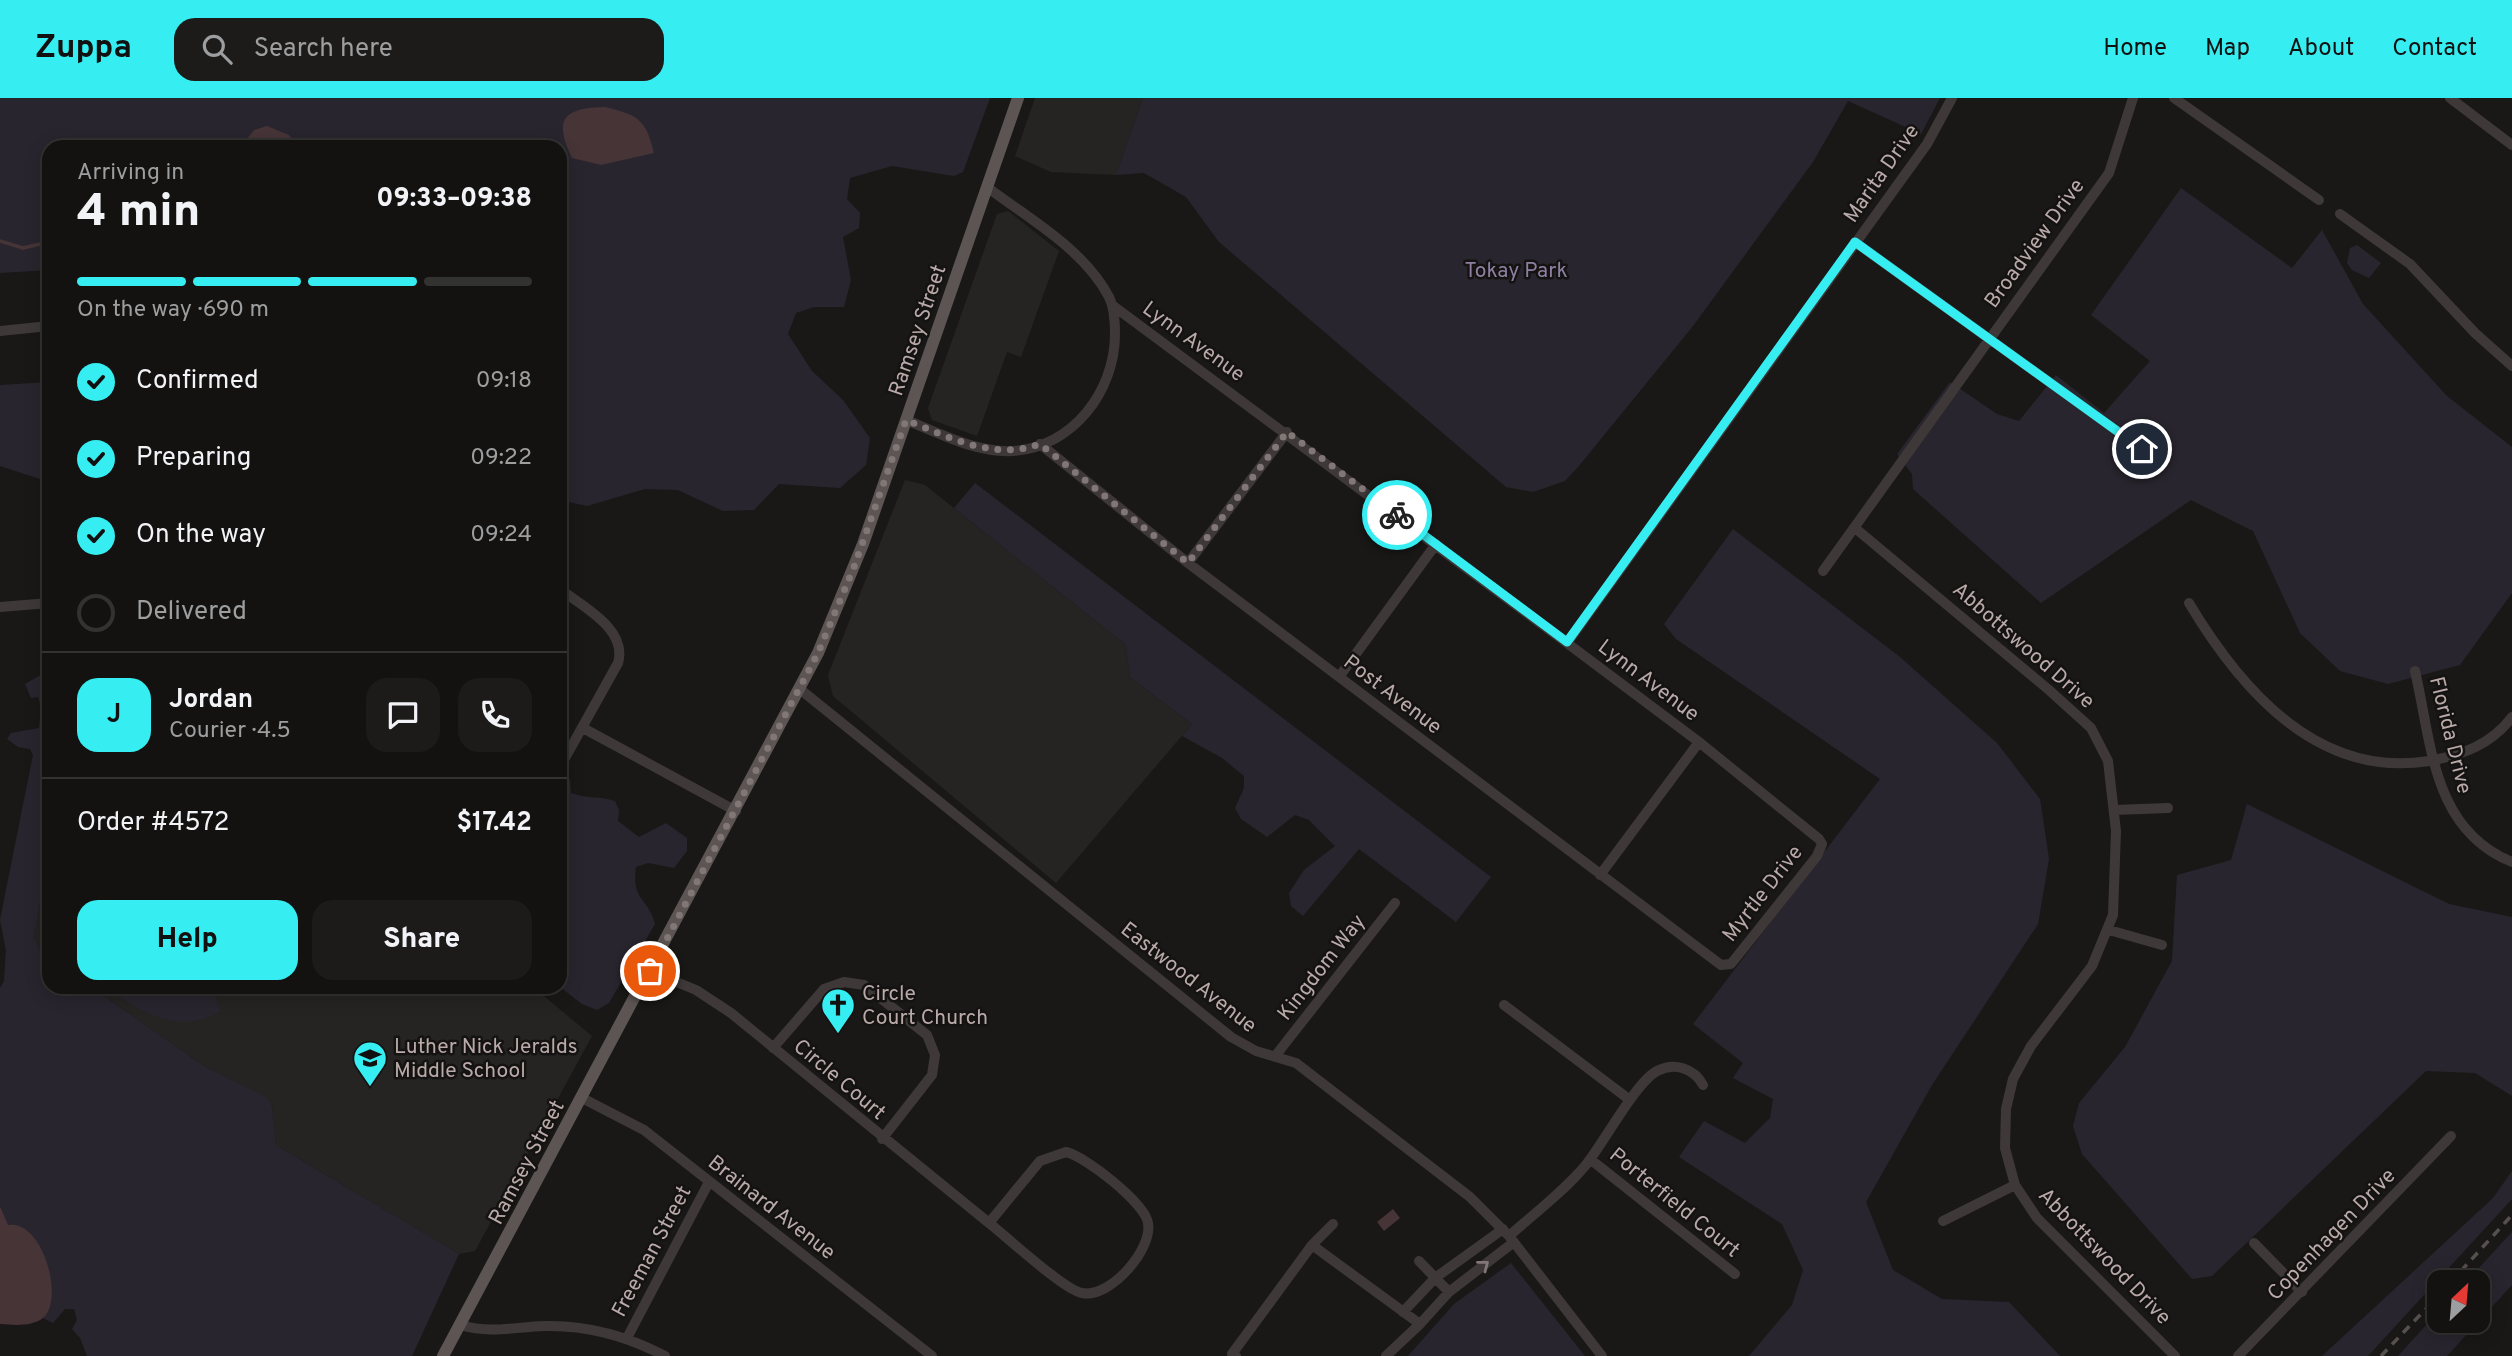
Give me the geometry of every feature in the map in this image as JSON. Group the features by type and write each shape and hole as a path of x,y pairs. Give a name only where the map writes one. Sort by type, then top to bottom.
{"main road":[{"name":"Ramsey Street","path":"446,1355 801,690 854,567 1018,98"}],"street":[{"name":"Marita Drive","path":"1567,642 1927,144 1952,98"},
{"name":"Broadview Drive","path":"1823,571 2109,173 2133,98"},
{"path":"2174,98 2319,200"},
{"path":"2451,98 2512,145"},
{"path":"906,420 983,449 1010,451 1040,444 1081,419 1102,391 1114,351 1112,305 1079,258 987,187"},
{"path":"2340,214 2410,264 2475,333 2512,366"},
{"path":"1855,242 2142,449"},
{"name":"Lynn Avenue","path":"1112,305 1287,432 1567,642 1699,742 1821,841"},
{"path":"0,331 42,327"},
{"path":"1188,563 1287,432"},
{"name":"Post Avenue","path":"1040,444 1188,563 1600,875 1716,962 1729,965"},
{"name":"Abbottswood Drive","path":"1855,528 2091,728 2108,761 2114,810 2116,897 2109,930 2092,966 2032,1046 2013,1079 2006,1109 2005,1136 2015,1185 2056,1239 2175,1356"},
{"path":"1339,677 1436,544"},
{"path":"567,595 607,626 616,636 620,649 618,663 567,755"},
{"path":"2189,603 2223,656 2248,686 2297,729 2329,748 2373,763 2409,764 2435,760 2475,748 2512,717"},
{"path":"0,607 42,604"},
{"name":"Florida Drive","path":"2415,671 2445,800 2465,831 2493,854 2512,862"},
{"name":"Eastwood Avenue","path":"801,690 1231,1037 1256,1051 1296,1063 1470,1196 1509,1235 1602,1356"},
{"path":"583,728 736,811"},
{"path":"1600,875 1699,742"},
{"path":"2114,810 2168,808"},
{"name":"Myrtle Drive","path":"1729,965 1818,856 1821,841"},
{"name":"Kingdom Way","path":"1276,1055 1395,903"},
{"path":"2109,930 2162,945"},
{"name":"Circle Court","path":"650,971 714,1001 883,1139 989,1223 1078,1293 1099,1293 1112,1287 1144,1247 1149,1233 1147,1219 1141,1207 1079,1156 1066,1152 1052,1154 1040,1161 989,1223"},
{"name":"Circle Court","path":"774,1048 824,989 844,982 864,985 927,1035 935,1055 932,1075 883,1139"},
{"path":"1504,1005 1630,1100"},
{"path":"1387,1356 1509,1235 1559,1193 1590,1159 1650,1075 1669,1067 1689,1070 1703,1085"},
{"name":"Brainard Avenue","path":"582,1098 644,1130 932,1356"},
{"name":"Copenhagen Drive","path":"2238,1356 2451,1136"},
{"name":"Porterfield Court","path":"1590,1159 1735,1274"},
{"name":"Freeman Street","path":"627,1338 709,1182"},
{"path":"1943,1221 2015,1185"},
{"path":"1234,1355 1312,1245 1333,1224"},
{"path":"1403,1312 1435,1278 1509,1235"},
{"path":"2254,1242 2302,1292"},
{"path":"1312,1245 1420,1324"},
{"path":"1419,1261 1449,1292"},
{"path":"460,1325 494,1332 565,1326 627,1338 664,1356"}],"shaded area":[{"path":"1035,98 1143,98 1116,175 1051,172 1015,156"},
{"path":"605,107 633,116 648,133 654,153 601,165 572,158 563,133 563,124 572,113"},
{"path":"267,126 289,135 292,140 246,140 254,130"},
{"path":"1008,211 1059,251 1021,357 1007,352 977,436 932,420 928,408 997,214"},
{"path":"905,480 925,485 1126,645 1130,677 1192,724 1056,883 833,696 828,675"},
{"path":"42,891 42,953 34,937"},
{"path":"101,994 541,994 592,1036 475,1251 459,1254 276,1145 272,1106 267,1097 204,1066"},
{"path":"0,1206 8,1225 20,1227 31,1234 47,1262 52,1295 49,1309 43,1318 33,1323 0,1324"},
{"path":"1393,1209 1400,1218 1384,1231 1377,1222"}],"green space":[{"path":"0,98 990,98 963,172 954,176 892,166 850,178 847,199 860,213 859,228 843,237 851,280 844,307 814,307 796,313 788,334 812,371 843,400 870,438 866,465 840,488 779,484 754,510 723,511 678,490 645,489 587,506 567,502 567,140 42,140 42,270 0,273"},
{"name":"Tokay Park","path":"1143,98 1940,98 1921,134 1848,101 1813,162 1693,326 1565,481 1533,492 1506,487 1219,242 1186,197 1144,173 1116,175"},
{"path":"2181,188 2292,268 2322,230 2363,304 2447,396 2512,447 2512,593 2460,665 2388,684 2340,671 2300,633 2253,531 2191,500 2041,603 1913,489 1912,474 1897,454 1950,382 1997,414 2019,421 2056,375 2104,413 2150,361 2091,315"},
{"path":"2357,245 2381,263 2369,278 2352,270 2347,263 2350,248"},
{"path":"42,382 42,480 0,466 0,385"},
{"path":"975,483 1491,877 1456,922 1359,849 1303,916 1291,906 1289,893 1304,870 1335,846 1309,820 1295,815 1267,837 1241,819 1235,808 1244,788 1244,776 1222,758 1182,736 1192,724 1130,677 1126,645 954,508"},
{"path":"1733,529 1900,657 1997,743 2040,799 2049,859 2038,924 1932,1085 1866,1202 1893,1270 1942,1299 2009,1302 2060,1356 1749,1356 1792,1305 1803,1270 1782,1224 1679,1157 1704,1121 1745,1143 1770,1118 1773,1099 1733,1078 1743,1063 1693,1024 1880,779 1676,639 1664,624"},
{"path":"42,674 42,891 34,937 42,953 42,994 101,994 204,1066 267,1097 272,1106 276,1145 459,1254 412,1356 87,1356 80,1338 72,1329 77,1320 74,1309 65,1309 53,1323 43,1318 48,1292 44,1260 30,1234 20,1227 8,1226 0,1206 0,988 4,981 6,951 0,920 33,755 30,749 18,747 7,739 11,733 39,728 41,708 38,697 31,698 25,684"},
{"path":"567,778 570,779 571,793 615,801 619,810 618,821 639,837 666,823 687,838 687,851 674,868 648,863 636,867 638,893 655,924 609,1003 597,1010 582,1004 567,992"},
{"path":"2247,804 2449,904 2512,917 2512,1096 2475,1073 2426,1071 2212,1276 2192,1279 2082,1154 2073,1126 2079,1103 2125,1047 2172,961 2177,875 2231,860"},
{"path":"215,994 220,1012 204,1019 183,1022 160,1018 118,995"},
{"path":"2512,1171 2512,1199 2447,1270 2427,1270 2427,1292 2368,1356 2322,1356 2493,1198"},
{"path":"2512,1232 2512,1285 2490,1309 2490,1270 2477,1270"},
{"path":"1511,1263 1585,1356 1408,1356 1454,1304"},
{"path":"2427,1324 2427,1334 2467,1334 2447,1356 2398,1356"}],"waterway":[{"path":"0,241 23,248 42,244"}],"railway":[{"path":"2462,1270 2512,1215"},
{"path":"2381,1356 2427,1308"}],"way so far":[{"path":"650,971 801,690 854,567 906,420 983,449 1017,451 1040,444 1188,563 1287,432 1397,515"}],"place":[{"name":"Circle Court Church","path":"838,1035"},
{"name":"Luther Nick Jeralds Middle School","path":"370,1088"}],"route":[{"path":"1397,515 1567,642 1855,242 2142,449"}]}
